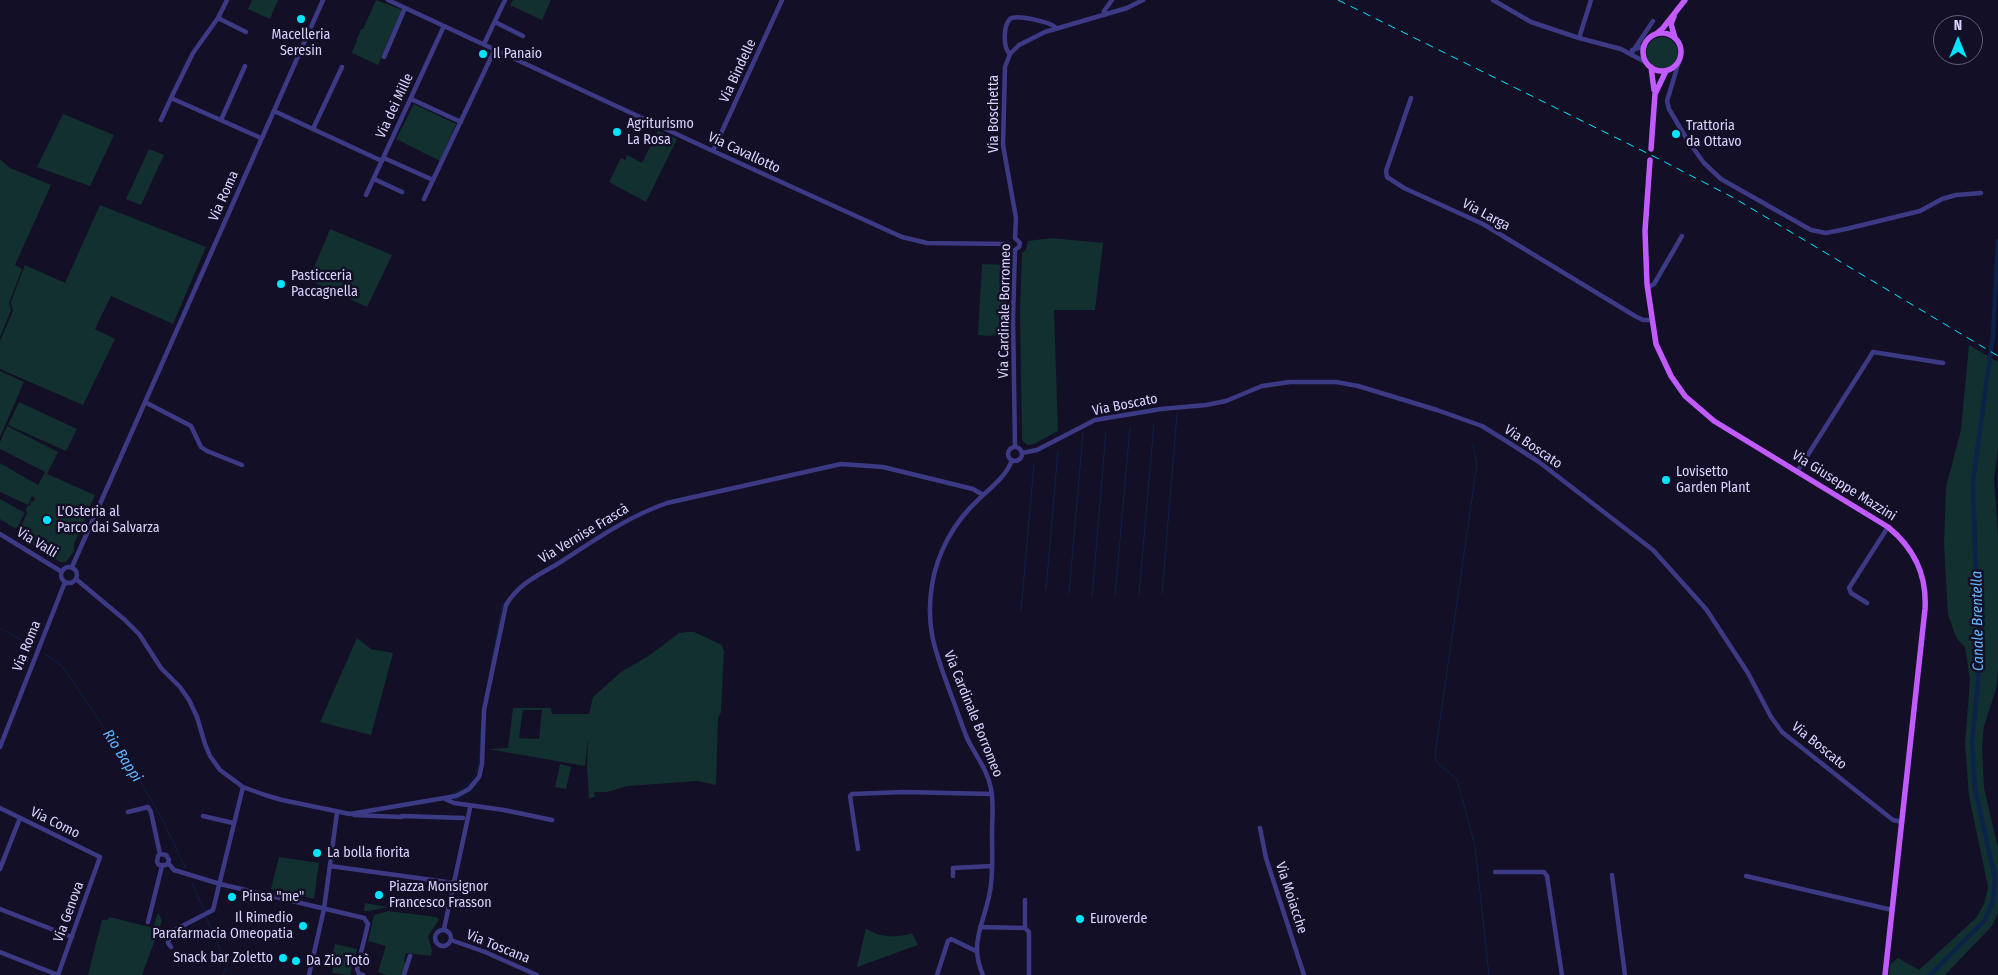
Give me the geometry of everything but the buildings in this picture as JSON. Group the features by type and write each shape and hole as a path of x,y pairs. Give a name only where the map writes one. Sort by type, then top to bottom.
{"main road":[{"path":"1651,149 1655,94 1649,65 1644,58 1644,46 1651,37 1664,28 1685,0"},
{"path":"1655,94 1666,71 1675,66 1680,58 1681,48 1675,38 1671,24 1675,11"},
{"path":"1655,35 1666,34 1675,38"},
{"path":"1649,65 1661,71 1666,71"},
{"name":"Via Giuseppe Mazzini","path":"1650,160 1645,253 1647,288 1656,344 1671,376 1686,396 1714,420 1888,527 1905,543 1917,560 1922,574 1925,610 1885,975"}],"street":[{"path":"161,120 193,53 218,18 227,0"},
{"name":"Via Roma","path":"72,567 323,0"},
{"name":"Via Cavallotto","path":"388,0 400,2 405,8 902,237 927,243 1008,244"},
{"path":"484,44 505,0"},
{"name":"Via Bindelle","path":"713,151 782,0"},
{"path":"1104,14 1112,0"},
{"path":"1056,28 1053,24 1036,20 1015,17 1010,19 1007,24 1005,43 1007,51 1010,54 1028,40 1056,28 1127,8 1143,0"},
{"path":"1493,0 1532,22 1579,38 1631,52 1649,65"},
{"path":"1579,38 1591,0"},
{"path":"384,57 405,8"},
{"path":"218,18 246,32"},
{"path":"1631,52 1653,21"},
{"path":"495,22 523,36"},
{"name":"Via dei Mille","path":"366,195 444,26"},
{"path":"1631,52 1644,46"},
{"path":"424,199 495,49"},
{"name":"Via Boschetta","path":"1010,54 1005,67 1003,145 1016,218 1015,238"},
{"path":"1680,58 1667,102 1669,109 1688,141 1714,174 1811,230 1826,233 1846,229 1920,210 1942,199 1956,195 1981,193"},
{"path":"221,120 245,66"},
{"path":"313,129 342,67"},
{"path":"1666,71 1671,85"},
{"path":"1660,81 1668,80 1671,85"},
{"path":"172,98 262,138"},
{"name":"Via Larga","path":"1411,98 1386,171 1387,176 1404,188 1483,224 1643,320 1651,320"},
{"path":"411,99 461,122"},
{"path":"274,111 383,160 433,180"},
{"path":"374,178 402,192"},
{"path":"1647,288 1654,284 1682,236"},
{"path":"1015,238 1010,240 1008,244 1011,249 1015,250"},
{"name":"Via Cardinale Borromeo","path":"1012,460 1009,458 1008,452 1010,448 1016,446 1013,317 1015,250 1020,245 1019,240 1015,238"},
{"path":"1797,472 1872,352 1943,363"},
{"name":"Via Boscato","path":"1022,453 1038,450 1095,420 1161,409 1206,405 1226,401 1262,386 1290,382 1329,382 1358,386 1414,402 1482,426 1539,462 1654,550 1706,609 1748,673 1770,717 1782,732 1893,820 1902,822"},
{"path":"145,402 191,426 201,446 207,450 242,465"},
{"path":"1016,446 1022,453"},
{"name":"Via Cardinale Borromeo","path":"1012,460 1019,460 1022,453"},
{"name":"Via Cardinale Borromeo","path":"983,975 976,951 980,927 990,892 992,794 985,770 968,738 937,655 930,624 932,587 942,550 961,519 1006,472 1012,460"},
{"name":"Via Vernise Frascà","path":"76,579 120,615 139,634 161,668 180,687 189,700 210,756 220,770 243,787 282,800 337,813 350,814 445,799 456,796 469,788 479,777 482,764 484,710 506,605 512,595 529,579 558,564 616,526 642,512 667,503 841,464 883,467 972,489 983,496"},
{"path":"1867,603 1851,593 1849,588 1888,527"},
{"name":"Via Valli","path":"0,534 62,572"},
{"path":"72,567 77,572 76,579 72,582 65,582 61,576 62,572 65,568 72,567"},
{"name":"Via Roma","path":"0,747 65,582"},
{"path":"171,947 168,943 171,932 212,910 243,787"},
{"name":"Via Cardinale Borromeo","path":"858,849 850,796 852,794 904,792 992,794"},
{"name":"Via Vernise Frascà","path":"445,799 454,803 504,810 552,820"},
{"path":"128,812 148,807 151,812 160,854 157,862 162,866"},
{"name":"Via Como","path":"0,808 100,857"},
{"path":"444,929 470,808"},
{"path":"309,975 324,909 337,813"},
{"name":"Via Vernise Frascà","path":"350,814 356,816 464,818"},
{"path":"203,816 233,823"},
{"path":"0,869 20,818"},
{"name":"Via Moiacche","path":"1260,828 1266,858 1304,975"},
{"path":"160,854 168,857 168,863 174,870 220,884 367,920 368,924 357,969 359,974 363,975"},
{"name":"Via Genova","path":"58,975 100,857"},
{"path":"148,922 162,866 168,863"},
{"path":"330,866 454,883"},
{"path":"953,876 953,868 992,866"},
{"path":"1496,872 1544,872 1562,975"},
{"path":"1612,875 1625,975"},
{"path":"1746,876 1892,910"},
{"path":"1025,900 1025,928 1029,932 1029,975"},
{"path":"0,909 72,937"},
{"path":"980,927 1025,928"},
{"name":"Via Toscana","path":"444,929 450,933 451,940 447,945 443,946 436,943 434,937 436,932 444,929"},
{"path":"937,975 948,941 951,939 976,951"},
{"name":"Via Toscana","path":"451,940 537,975"},
{"path":"0,952 58,975"},
{"path":"404,975 410,956"}],"green space":[{"path":"252,0 278,0 270,19 248,9"},
{"path":"376,0 402,10 378,65 352,53 361,29 363,29"},
{"path":"513,0 551,0 542,20 510,5"},
{"path":"1662,37 1668,38 1673,42 1677,47 1677,59 1673,64 1668,68 1662,69 1656,68 1651,64 1647,59 1646,53 1647,47 1651,42 1656,38"},
{"path":"414,104 456,124 440,161 396,139"},
{"path":"63,114 114,135 90,186 37,167"},
{"path":"658,131 677,139 646,202 609,182 621,158 625,160 627,155 642,163"},
{"path":"149,149 164,155 141,205 126,199"},
{"path":"0,159 10,168 51,185 15,265 22,269 9,303 11,310 0,337"},
{"path":"100,205 206,247 173,324 111,296 95,329 115,339 83,405 0,369 0,341 13,311 11,302 25,265 65,283"},
{"path":"330,229 392,255 367,307 309,280"},
{"path":"1052,238 1103,243 1095,310 1054,310 1058,431 1034,444 1027,445 1022,440 1020,310 1022,253 1026,250 1028,241"},
{"path":"982,264 1009,265 1007,336 994,336 994,334 991,336 978,335"},
{"path":"1969,345 1998,362 1998,448 1994,479 1998,536 1998,670 1996,689 1984,726 1982,746 1984,788 1998,848 1998,913 1992,926 1945,975 1889,975 1890,965 1898,958 1919,970 1976,918 1984,904 1988,887 1969,796 1965,744 1970,680 1965,647 1957,639 1948,615 1944,543 1946,487 1961,430"},
{"path":"0,371 24,382 0,437"},
{"path":"19,402 77,429 66,451 8,425"},
{"path":"7,426 58,452 47,474 95,495 74,544 74,551 66,562 60,562 17,534 27,514 26,509 28,505 0,492 0,463 38,485 45,472 0,449 0,442","holes":["32,496 35,498 33,502 31,501 30,506 28,505"]},
{"path":"0,499 25,513 16,529 0,519"},
{"path":"694,632 722,645 724,651 721,712 718,718 716,785 697,781 628,786 607,792 594,792 595,797 589,798 588,738 585,766 488,749 508,748 513,708 551,708 552,714 589,714 593,697 621,672 650,655 679,633","holes":["523,710 542,710 539,739 519,738"]},
{"path":"357,638 371,649 393,653 371,735 320,722"},
{"path":"560,764 571,767 566,789 555,787"},
{"path":"279,857 319,863 314,899 271,889"},
{"path":"365,903 388,907 364,911"},
{"path":"388,911 436,917 439,920 428,936 432,951 431,956 406,953 404,962 406,963 402,975 387,975 378,972 386,946 368,941 374,915"},
{"path":"158,912 162,921 142,975 88,975 102,920 107,920 110,917 153,928"},
{"path":"866,928 876,934 888,936 901,936 912,933 918,945 857,967"},
{"path":"335,944 357,949 350,975 332,973 335,958 332,957"}],"waterway":[{"name":"Canale Brentella","path":"1930,975 1985,920 1993,901 1995,878 1975,789 1972,742 1978,681 1979,609 1973,481 1993,335 1998,241"},
{"path":"1162,594 1177,414"},
{"path":"1139,595 1154,423"},
{"path":"1115,596 1130,427"},
{"path":"1092,598 1106,431"},
{"path":"1069,594 1083,433"},
{"path":"1473,445 1477,464 1435,755 1437,762 1457,779 1475,846 1489,975"},
{"path":"1046,590 1058,451"},
{"path":"1021,611 1034,464"},
{"path":"501,610 503,602"},
{"path":"489,675 501,613"},
{"name":"Rio Bappi","path":"0,628 34,647"},
{"name":"Rio Bappi","path":"44,653 63,667 139,779 162,819 186,869"},
{"path":"450,795 469,783 478,768 481,729"},
{"path":"454,800 463,796 479,783"},
{"path":"192,883 204,911"},
{"name":"Rio Bappi","path":"206,917 222,954"},
{"name":"Rio Bappi","path":"223,975 226,968"}],"railway":[{"path":"1338,0 1734,198 1998,356"}],"place":[{"name":"Macelleria Seresin","path":"301,19"},
{"name":"Il Panaio","path":"483,54"},
{"name":"Agriturismo La Rosa","path":"617,132"},
{"name":"Trattoria da Ottavo","path":"1676,134"},
{"name":"Pasticceria Paccagnella","path":"281,284"},
{"name":"Lovisetto Garden Plant","path":"1666,480"},
{"name":"L'Osteria al Parco dai Salvarza","path":"47,520"},
{"name":"La bolla fiorita","path":"317,853"},
{"name":"Piazza Monsignor Francesco Frasson","path":"379,895"},
{"name":"Pinsa \"me\"","path":"232,897"},
{"name":"Euroverde","path":"1080,919"},
{"name":"Il Rimedio Parafarmacia Omeopatia","path":"303,926"},
{"name":"Snack bar Zoletto","path":"283,958"},
{"name":"Da Zio Totò","path":"296,961"}]}
